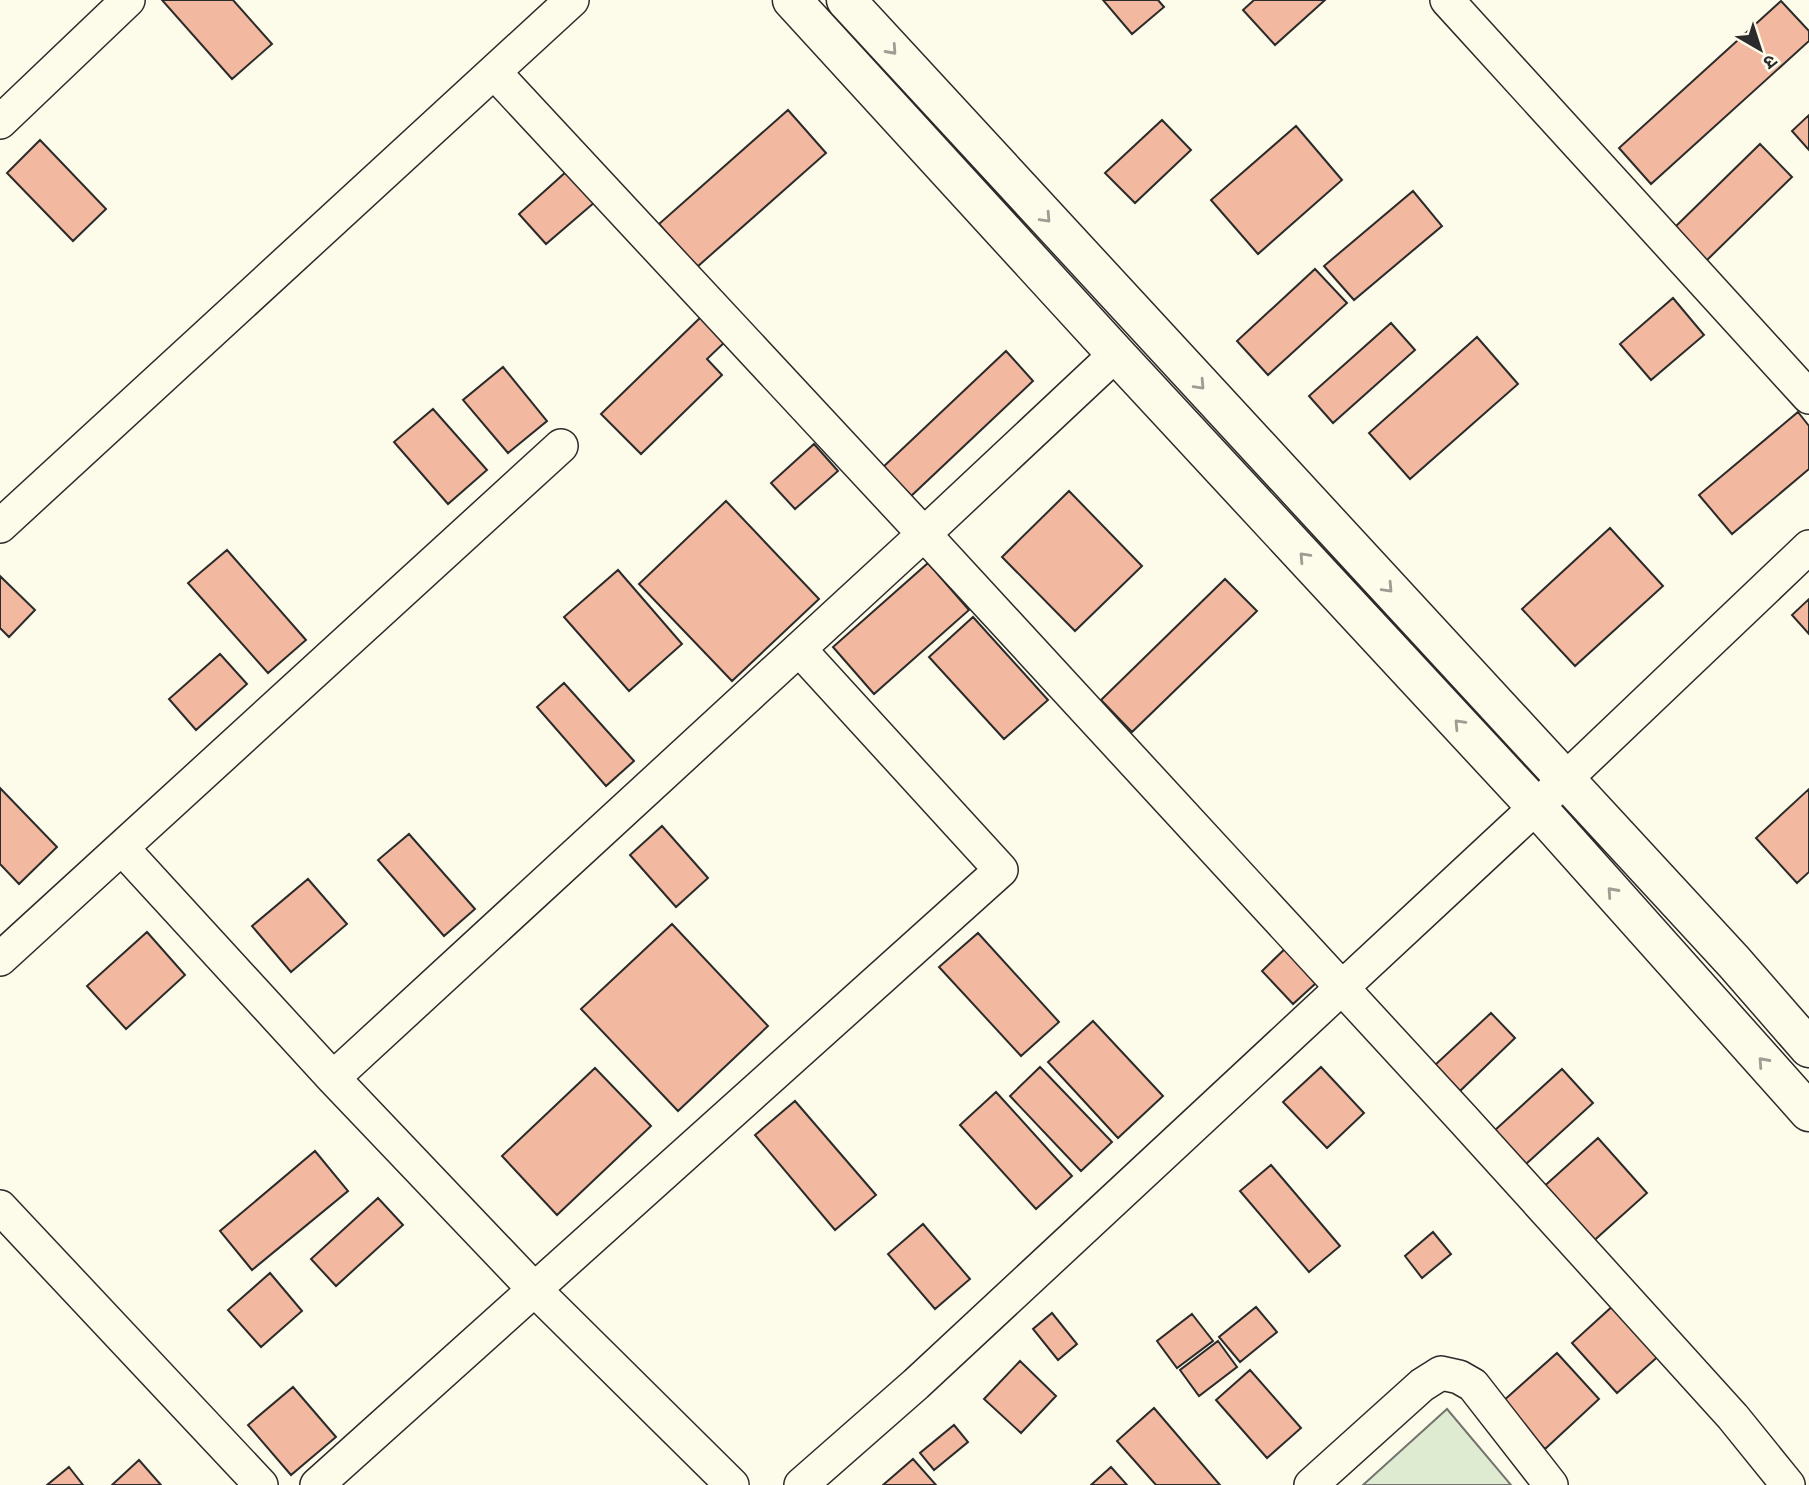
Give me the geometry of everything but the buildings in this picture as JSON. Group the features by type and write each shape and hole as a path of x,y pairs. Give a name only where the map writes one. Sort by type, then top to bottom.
{"street":[{"path":"0,122 128,0"},
{"path":"0,526 572,0"},
{"path":"792,0 1536,807 1809,1112"},
{"path":"846,0 1734,962 1809,1048"},
{"path":"1447,0 1809,397"},
{"path":"494,72 925,534 1341,987 1733,1417 1788,1485"},
{"path":"333,1078 925,534 1116,354"},
{"path":"0,959 561,446"},
{"path":"801,1485 916,1384 1536,807 1809,547"},
{"path":"317,1485 1001,870 799,649"},
{"path":"122,848 333,1078 534,1289 732,1485"},
{"path":"0,1207 261,1485"},
{"path":"1311,1485 1422,1385 1441,1373 1459,1377 1473,1385 1551,1485"}],"green space":[{"path":"1447,1409 1511,1485 1363,1485"}]}
